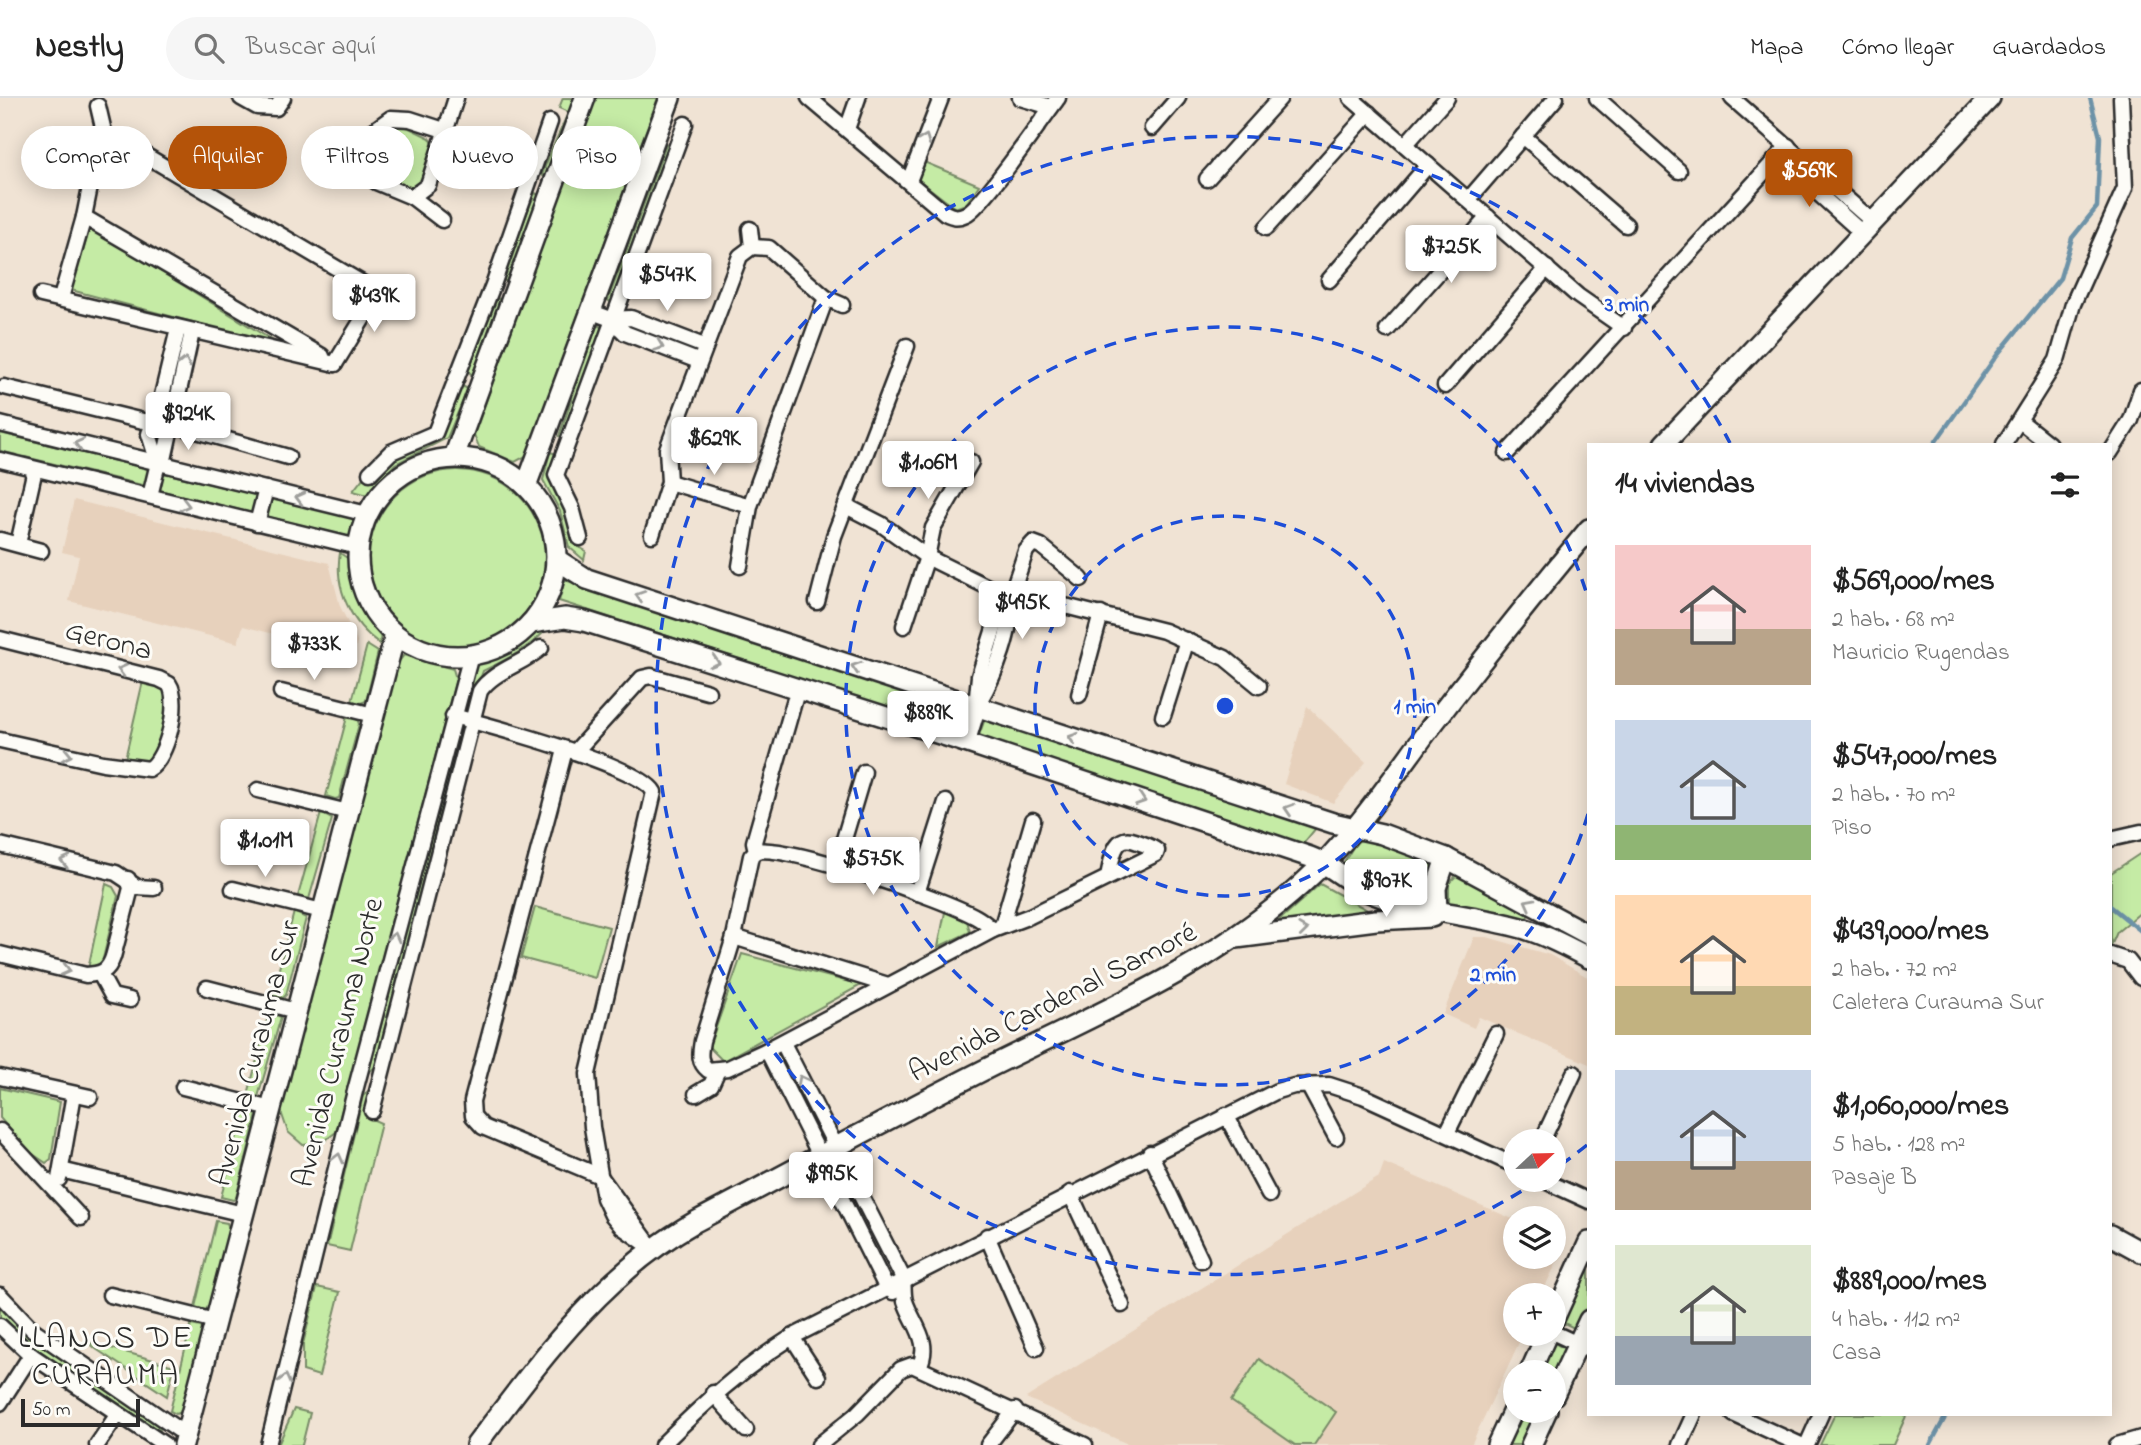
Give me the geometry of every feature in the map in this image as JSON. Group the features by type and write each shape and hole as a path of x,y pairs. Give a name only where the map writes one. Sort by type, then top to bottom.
{"street":[{"path":"241,98 266,110 276,108 283,98"},
{"path":"446,126 456,98"},
{"path":"454,457 585,98"},
{"path":"526,486 670,98"},
{"path":"809,98 945,214 955,217 969,213 1055,103 1020,98"},
{"path":"847,129 858,98"},
{"path":"909,181 941,98"},
{"path":"1152,128 1178,98"},
{"path":"1207,179 1280,98"},
{"path":"1351,98 1578,296 1624,328"},
{"path":"1405,145 1447,98"},
{"path":"1468,200 1556,98"},
{"path":"1597,98 1679,171"},
{"path":"1732,98 1802,158 1810,186 1866,226"},
{"path":"1665,443 1866,226 1990,98"},
{"path":"2005,443 2057,360 2073,304 2125,188 2121,98"},
{"path":"98,107 103,126"},
{"path":"1266,228 1368,113"},
{"path":"432,126 410,119 391,117 369,134 362,160 368,173 386,187 412,197 442,220"},
{"path":"538,156 550,122"},
{"path":"580,538 572,508 555,478 619,323 685,124"},
{"path":"657,131 679,139"},
{"path":"1523,136 1626,225"},
{"path":"1507,453 1788,146"},
{"path":"154,160 368,286 373,293 373,302 335,364"},
{"path":"1329,279 1428,165"},
{"path":"412,197 428,185"},
{"path":"538,185 552,191"},
{"path":"61,298 90,189"},
{"path":"370,472 391,452 435,433 493,285 526,189"},
{"path":"84,217 335,364"},
{"path":"1387,330 1488,217"},
{"path":"750,229 752,247"},
{"path":"652,535 669,482 667,449 698,361 740,256 752,247 769,248 826,298 842,305"},
{"path":"1445,386 1547,268"},
{"path":"493,285 513,295"},
{"path":"41,295 185,331 335,364"},
{"path":"740,566 750,506 826,298"},
{"path":"592,312 698,361"},
{"path":"619,323 631,318 704,346"},
{"path":"160,463 149,434 185,331"},
{"path":"150,496 172,424 185,331"},
{"path":"817,602 834,536 907,346"},
{"path":"458,377 479,385"},
{"path":"4,387 143,421 172,424 288,457"},
{"path":"2112,450 2131,420 2141,390"},
{"path":"2020,421 2048,443"},
{"path":"0,424 367,514"},
{"path":"543,438 566,447"},
{"path":"454,457 495,466 526,486 548,520 556,559 546,600 531,623 502,646 471,655 441,656 416,649 394,635 372,610 360,580 358,547 367,514 378,495 403,474 433,460 454,457"},
{"path":"0,460 358,547"},
{"path":"904,626 927,556 933,527 971,462"},
{"path":"18,544 35,469"},
{"path":"669,482 750,506"},
{"path":"257,523 266,489"},
{"path":"846,506 881,524 927,556 1010,597 1101,614 1188,640 1226,658 1259,686"},
{"name":"Avenida Cardenal Samoré","path":"476,1445 557,1338 613,1282 652,1248 829,1151 1173,976 1235,938 1281,903 1325,862 1354,830 1514,618 1587,531"},
{"path":"0,540 41,551"},
{"path":"965,741 976,706 979,676 996,620 1000,609 1010,597 1026,551 1033,543 1041,546 1081,579"},
{"path":"556,559 587,579 1354,830 1382,834 1446,858 1587,934"},
{"path":"1079,695 1101,614"},
{"path":"531,623 565,618 584,621 798,688 1325,862 1342,879 1374,894 1437,911 1513,925 1561,943 1587,957"},
{"name":"Avenida Curauma Sur","path":"189,1441 215,1321 394,635"},
{"name":"Gerona","path":"0,639 159,679 169,684 175,700 161,759 149,769 103,763 0,740"},
{"path":"1163,716 1188,640"},
{"path":"372,1111 480,691 487,680 521,664 541,648"},
{"name":"Avenida Curauma Norte","path":"268,1445 355,1091 471,655"},
{"path":"600,1176 483,1127 473,1116 472,1108 570,751 642,678 651,676 708,692"},
{"path":"756,850 754,842 798,688"},
{"path":"281,692 373,715"},
{"path":"453,716 570,751 648,783 654,799 588,1074 604,1198 612,1215 652,1248"},
{"path":"836,866 864,772"},
{"path":"258,790 348,812"},
{"path":"917,893 946,802"},
{"path":"998,928 1033,820"},
{"path":"2112,839 2141,832"},
{"path":"0,845 116,873 137,887 154,888"},
{"path":"998,928 917,893 836,866 768,848 756,850 751,856 733,937 699,1055 702,1065 717,1072 767,1050 998,928 1030,916 1108,876"},
{"path":"1437,911 1436,888 1446,858"},
{"path":"0,954 86,975 100,974 110,968 131,888 128,879"},
{"path":"233,889 322,911"},
{"path":"1235,938 1376,920 1475,917"},
{"path":"733,937 888,985"},
{"path":"2112,956 2128,961 2141,978"},
{"path":"100,974 113,996 130,1000"},
{"path":"207,988 296,1011"},
{"path":"1447,1133 1496,1034"},
{"path":"783,1042 886,1287 905,1301"},
{"path":"767,1050 903,1278 905,1301 923,1339 925,1356 919,1367"},
{"path":"355,1091 382,1070"},
{"path":"696,1094 712,1085 717,1072"},
{"path":"1548,1129 1574,1073"},
{"path":"0,1077 90,1097"},
{"path":"1308,1085 1336,1137"},
{"path":"662,1445 713,1394 751,1363 792,1336 1070,1193 1277,1091 1308,1085 1329,1085 1363,1096 1503,1160"},
{"path":"183,1087 271,1108"},
{"path":"56,1190 74,1094"},
{"path":"1226,1115 1269,1195"},
{"path":"0,1131 81,1218"},
{"path":"1150,1153 1201,1260"},
{"path":"61,1170 243,1214"},
{"path":"1566,1190 1587,1200"},
{"path":"1070,1193 1122,1305"},
{"path":"987,1236 1036,1348"},
{"path":"2112,1236 2141,1252"},
{"path":"1566,1293 1587,1246"},
{"path":"0,1295 32,1329 189,1441"},
{"path":"110,1295 215,1321"},
{"path":"0,1326 31,1355 165,1445"},
{"path":"1566,1375 1583,1346 1587,1329"},
{"path":"792,1336 818,1377"},
{"path":"1566,1338 1583,1346"},
{"path":"0,1403 31,1355"},
{"path":"819,1445 864,1408 901,1369 912,1365 1015,1410 1085,1445"},
{"path":"713,1394 746,1430"},
{"path":"988,1445 1015,1410"},
{"path":"97,1445 118,1414"},
{"path":"1679,1445 1693,1416"},
{"path":"1737,1416 1801,1445"},
{"path":"1807,1445 1820,1416"},
{"path":"1497,1445 1507,1423"},
{"path":"1531,1445 1541,1423"},
{"path":"2117,1445 2141,1438"}],"shaded area":[{"path":"74,500 329,563 340,606 357,642 354,655 243,626 238,643 69,601 79,556 62,552"},
{"path":"1307,706 1366,762 1333,803 1284,784"},
{"path":"1474,937 1487,937 1550,955 1587,977 1587,1063 1479,1017 1474,1028 1443,1014"},
{"path":"1384,1163 1503,1215 1503,1269 1554,1269 1547,1283 1503,1283 1503,1346 1517,1346 1511,1360 1503,1360 1503,1377 1471,1445 1130,1445 1026,1398 1379,1177"}],"green space":[{"path":"563,98 571,98 573,101 564,126 568,112 559,108"},
{"path":"595,98 658,98 641,144 641,126 585,126"},
{"path":"414,130 428,137 428,164 420,184 414,186"},
{"path":"666,144 671,148 612,304 608,300"},
{"path":"552,150 552,161 546,178 542,175"},
{"path":"924,162 979,185 966,204 955,208 915,177"},
{"path":"562,189 624,189 526,456 515,462 479,447 474,435"},
{"path":"535,193 541,196 506,282 502,278"},
{"path":"90,228 280,345 71,290"},
{"path":"497,298 503,301 472,375 468,371"},
{"path":"597,325 603,328 564,436 559,436"},
{"path":"462,386 468,389 447,438 395,464 368,495 353,491 367,473 376,480 391,458 442,433"},
{"path":"0,433 149,469 146,486 0,451"},
{"path":"550,452 557,454 574,524 569,526 573,544 586,551 584,560 569,547 560,511 543,480"},
{"path":"457,470 491,477 519,496 538,524 545,558 538,592 519,620 491,639 457,646 423,639 395,620 376,592 369,558 376,524 395,496 423,477"},
{"path":"164,473 257,495 252,513 159,490"},
{"path":"269,497 355,519 350,537 265,516"},
{"path":"340,553 350,560 360,596 381,629 380,644 361,626 347,604 340,579"},
{"path":"565,580 960,712 955,729 559,601"},
{"path":"540,627 544,632 530,644 483,671 474,697 467,695 477,663 520,644"},
{"path":"367,645 378,652 366,701 361,703 352,701"},
{"path":"404,655 453,669 456,679 336,1132 322,1143 303,1145 288,1132 281,1112 395,666"},
{"path":"143,681 164,688 171,698 154,759 150,763 125,759"},
{"path":"347,717 357,719 359,724 339,798 335,799 326,796"},
{"path":"985,719 1316,828 1303,844 978,738"},
{"path":"462,730 464,733 380,1063 369,1072 456,731"},
{"path":"321,813 332,819 309,899 298,896"},
{"path":"1367,838 1437,863 1430,901 1383,889 1351,873 1343,864 1356,842"},
{"path":"2141,853 2141,912 2117,932 2112,944 2112,872"},
{"path":"1459,873 1529,913 1527,918 1449,904 1449,883"},
{"path":"106,884 113,887 118,896 102,963 88,969"},
{"path":"1320,884 1373,913 1265,933"},
{"path":"535,907 609,927 595,978 521,958"},
{"path":"946,907 965,913 970,932 938,947"},
{"path":"294,912 306,918 283,998 272,995"},
{"path":"742,954 861,985 723,1061 709,1047"},
{"path":"269,1012 281,1017 258,1097 248,1095"},
{"path":"375,1084 367,1117 381,1123 350,1251 327,1246 363,1096"},
{"path":"0,1088 60,1102 51,1159 46,1163 27,1150 0,1118"},
{"path":"244,1109 257,1115 236,1198 233,1200 221,1197"},
{"path":"216,1221 227,1223 229,1229 210,1307 205,1310 195,1307"},
{"path":"1587,1263 1587,1311 1578,1330 1566,1324 1566,1308"},
{"path":"317,1287 340,1292 319,1376 303,1371 303,1344"},
{"path":"0,1305 36,1341 157,1423 160,1430 158,1432 30,1347 0,1318"},
{"path":"191,1325 201,1327 203,1332 182,1412 176,1414 170,1411"},
{"path":"87,1341 174,1366 167,1396 96,1349"},
{"path":"1549,1346 1560,1346 1568,1351 1564,1360 1542,1360"},
{"path":"1259,1359 1336,1412 1314,1445 1295,1445 1231,1401"},
{"path":"294,1409 310,1413 302,1445 278,1445"},
{"path":"1834,1416 1906,1416 1893,1445 1820,1445"},
{"path":"1512,1423 1535,1423 1524,1445 1502,1445"}],"waterway":[{"path":"1935,443 1997,355 2060,278 2072,238 2097,207 2100,137 2090,98"},
{"path":"2112,908 2141,931"},
{"path":"1930,1445 1946,1416"}],"district":[{"name":"LLANOS DE CURAUMA","path":"106,1354"}]}
